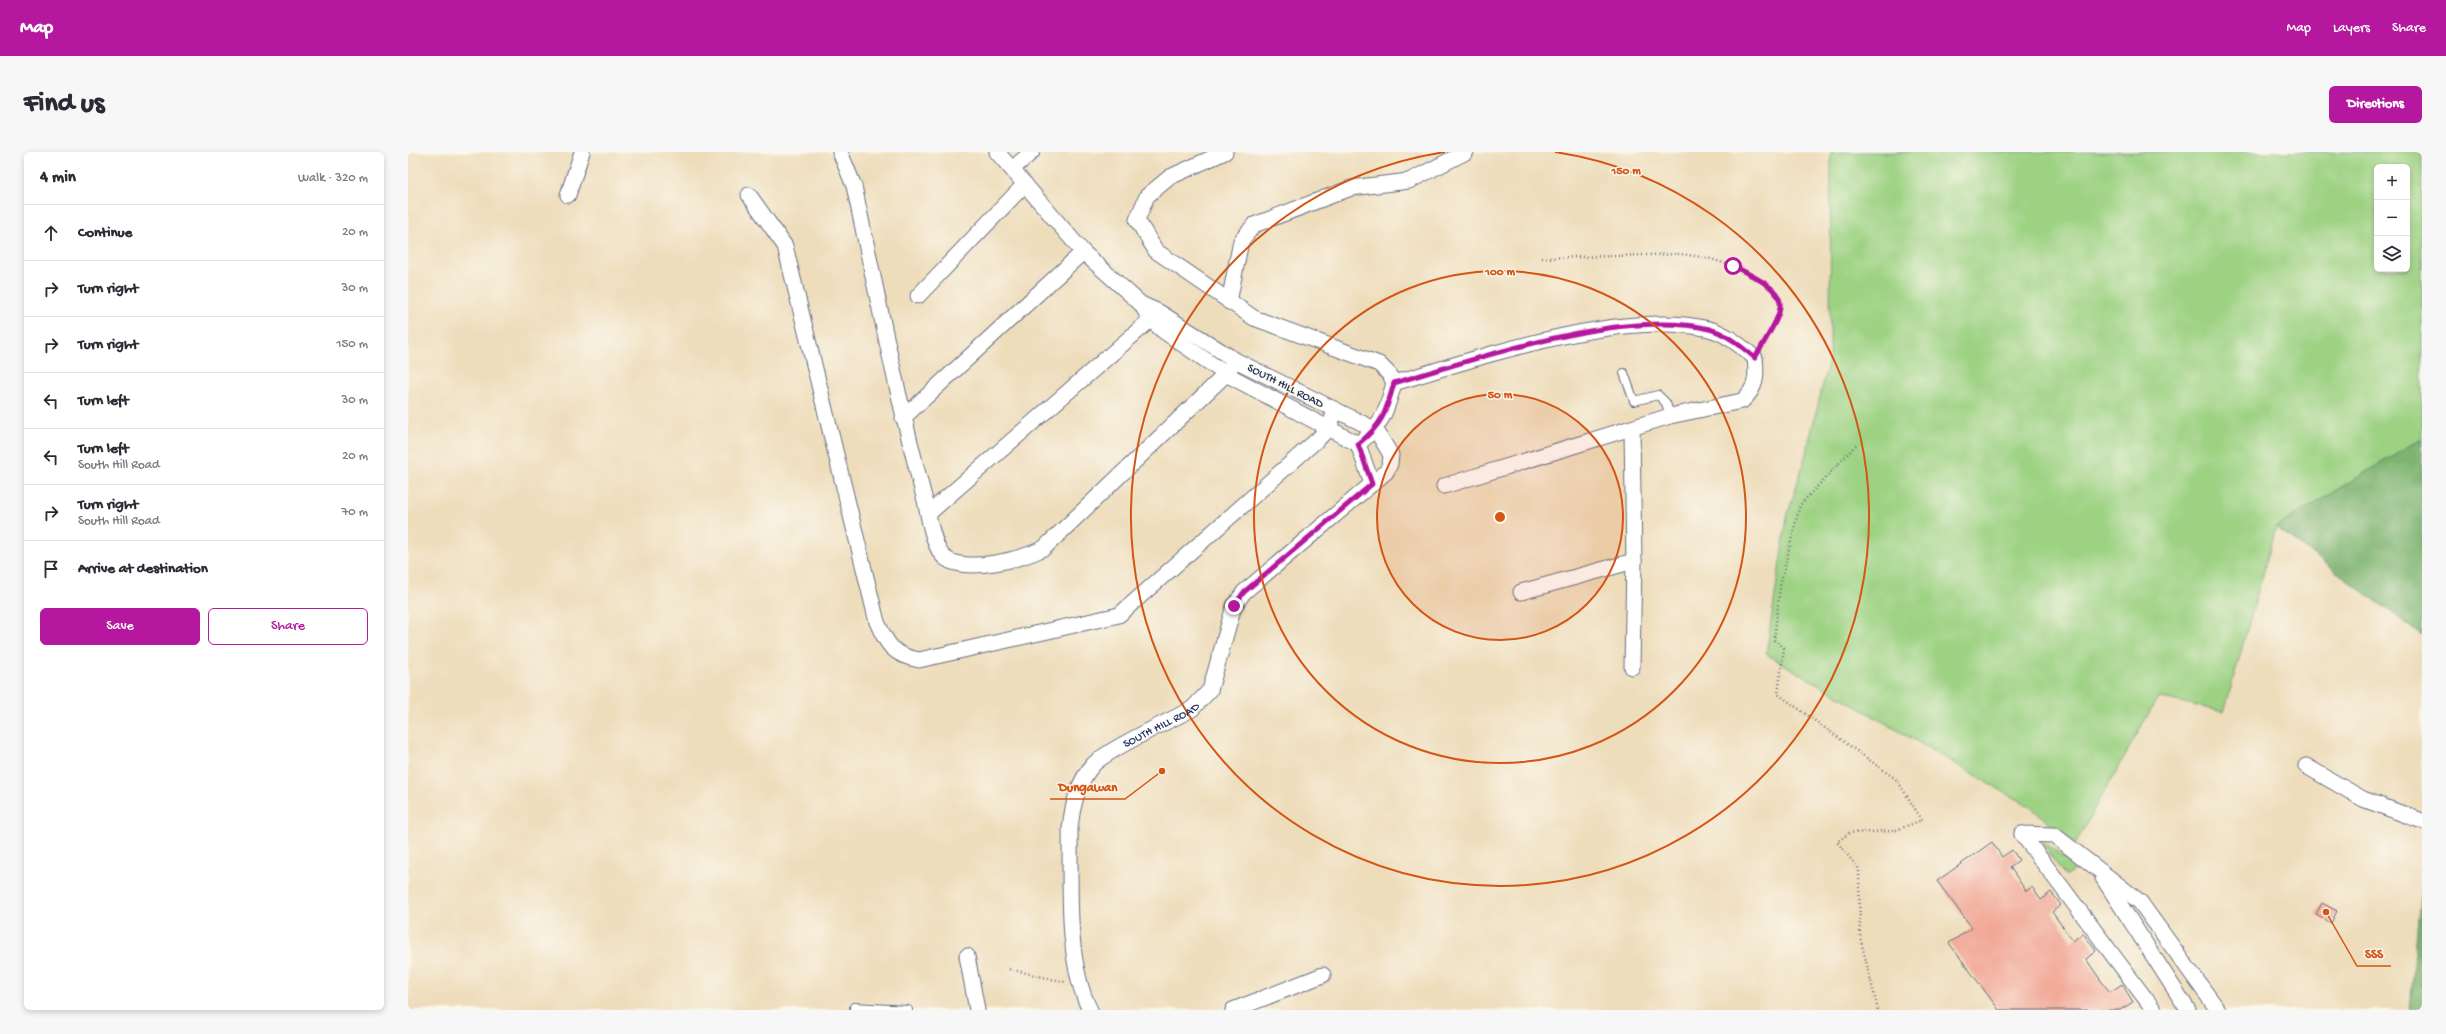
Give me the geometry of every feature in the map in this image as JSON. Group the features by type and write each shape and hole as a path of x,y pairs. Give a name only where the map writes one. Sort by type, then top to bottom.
{"street":[{"path":"568,196 582,152"},
{"path":"840,152 854,186 904,418 937,547 943,557 953,563 982,564 1035,553 1044,548 1226,374 1235,360"},
{"name":"SOUTH HILL ROAD","path":"997,152 1083,252 1154,315 1235,360 1376,430 1391,455 1390,464 1386,472 1244,592 1234,606 1210,690 1202,700 1192,709 1098,760 1085,776 1072,810 1070,836 1074,961 1085,1000 1090,1010"},
{"path":"1012,169 1032,152"},
{"path":"1225,152 1170,177 1147,196 1137,220 1156,251 1254,318 1379,364 1390,375 1394,383 1389,403 1376,430 1358,444 1372,484"},
{"path":"1230,302 1241,241 1254,226 1351,188 1409,181 1466,152"},
{"path":"918,296 1025,184"},
{"path":"749,195 785,246 877,622 884,638 893,650 904,657 919,660 1119,615 1328,429 1336,410"},
{"path":"904,418 1083,252"},
{"path":"929,513 1154,315"},
{"name":"SOUTH HILL ROAD","path":"1154,315 1162,330 1226,374 1358,444"},
{"path":"1394,383 1490,354 1591,331 1653,324 1710,329 1725,336 1755,358 1755,384 1751,394 1742,401 1670,416 1632,430 1444,486"},
{"path":"1632,430 1634,560 1632,667"},
{"path":"1522,592 1634,560"},
{"path":"2306,766 2363,799 2422,821"},
{"path":"2154,1010 2022,834 2054,836 2140,902 2218,1010"},
{"path":"2097,869 2188,1010"},
{"path":"967,956 977,1010"},
{"path":"1233,1010 1323,975"}],"lane":[{"path":"1624,373 1634,401 1658,395 1666,403 1670,416"},
{"path":"854,1007 908,1010"}],"path":[{"path":"1542,258 1681,254 1708,258 1733,266 1770,285 1778,295 1781,308 1778,318 1755,358"},
{"path":"1856,445 1800,505 1780,586 1774,640 1784,648 1778,694 1897,780 1922,820 1894,832 1849,832 1836,842 1859,869 1860,937 1878,1010"},
{"path":"1009,969 1062,982"}],"green space":[{"path":"1831,152 2422,152 2422,438 2276,527 2224,712 2158,697 2075,844 2030,807 1766,654 1787,517 1804,461 1830,356"},
{"path":"2422,438 2422,635 2276,527"},
{"path":"2038,838 2077,867 2066,877"},
{"path":"2422,872 2422,1010 2410,1010"}],"building":[{"path":"1992,842 2002,857 2012,850 2019,860 2010,867 2026,891 2032,887 2041,900 2051,892 2061,905 2052,912 2073,941 2083,933 2096,951 2086,959 2102,982 2110,992 2122,984 2133,1002 2120,1010 1999,1010 1949,943 1972,928 1937,881"},
{"path":"2322,903 2337,911 2331,923 2316,914"}],"place":[{"name":"Dungawan","path":"1162,771"},
{"name":"SSS","path":"2326,912"}],"route":[{"path":"1234,606 1244,592 1372,484 1358,444 1376,430 1389,403 1394,383 1490,354 1591,331 1653,324 1683,325 1710,329 1725,336 1755,358 1778,318 1781,308 1778,295 1770,285 1759,278 1733,266"}]}
